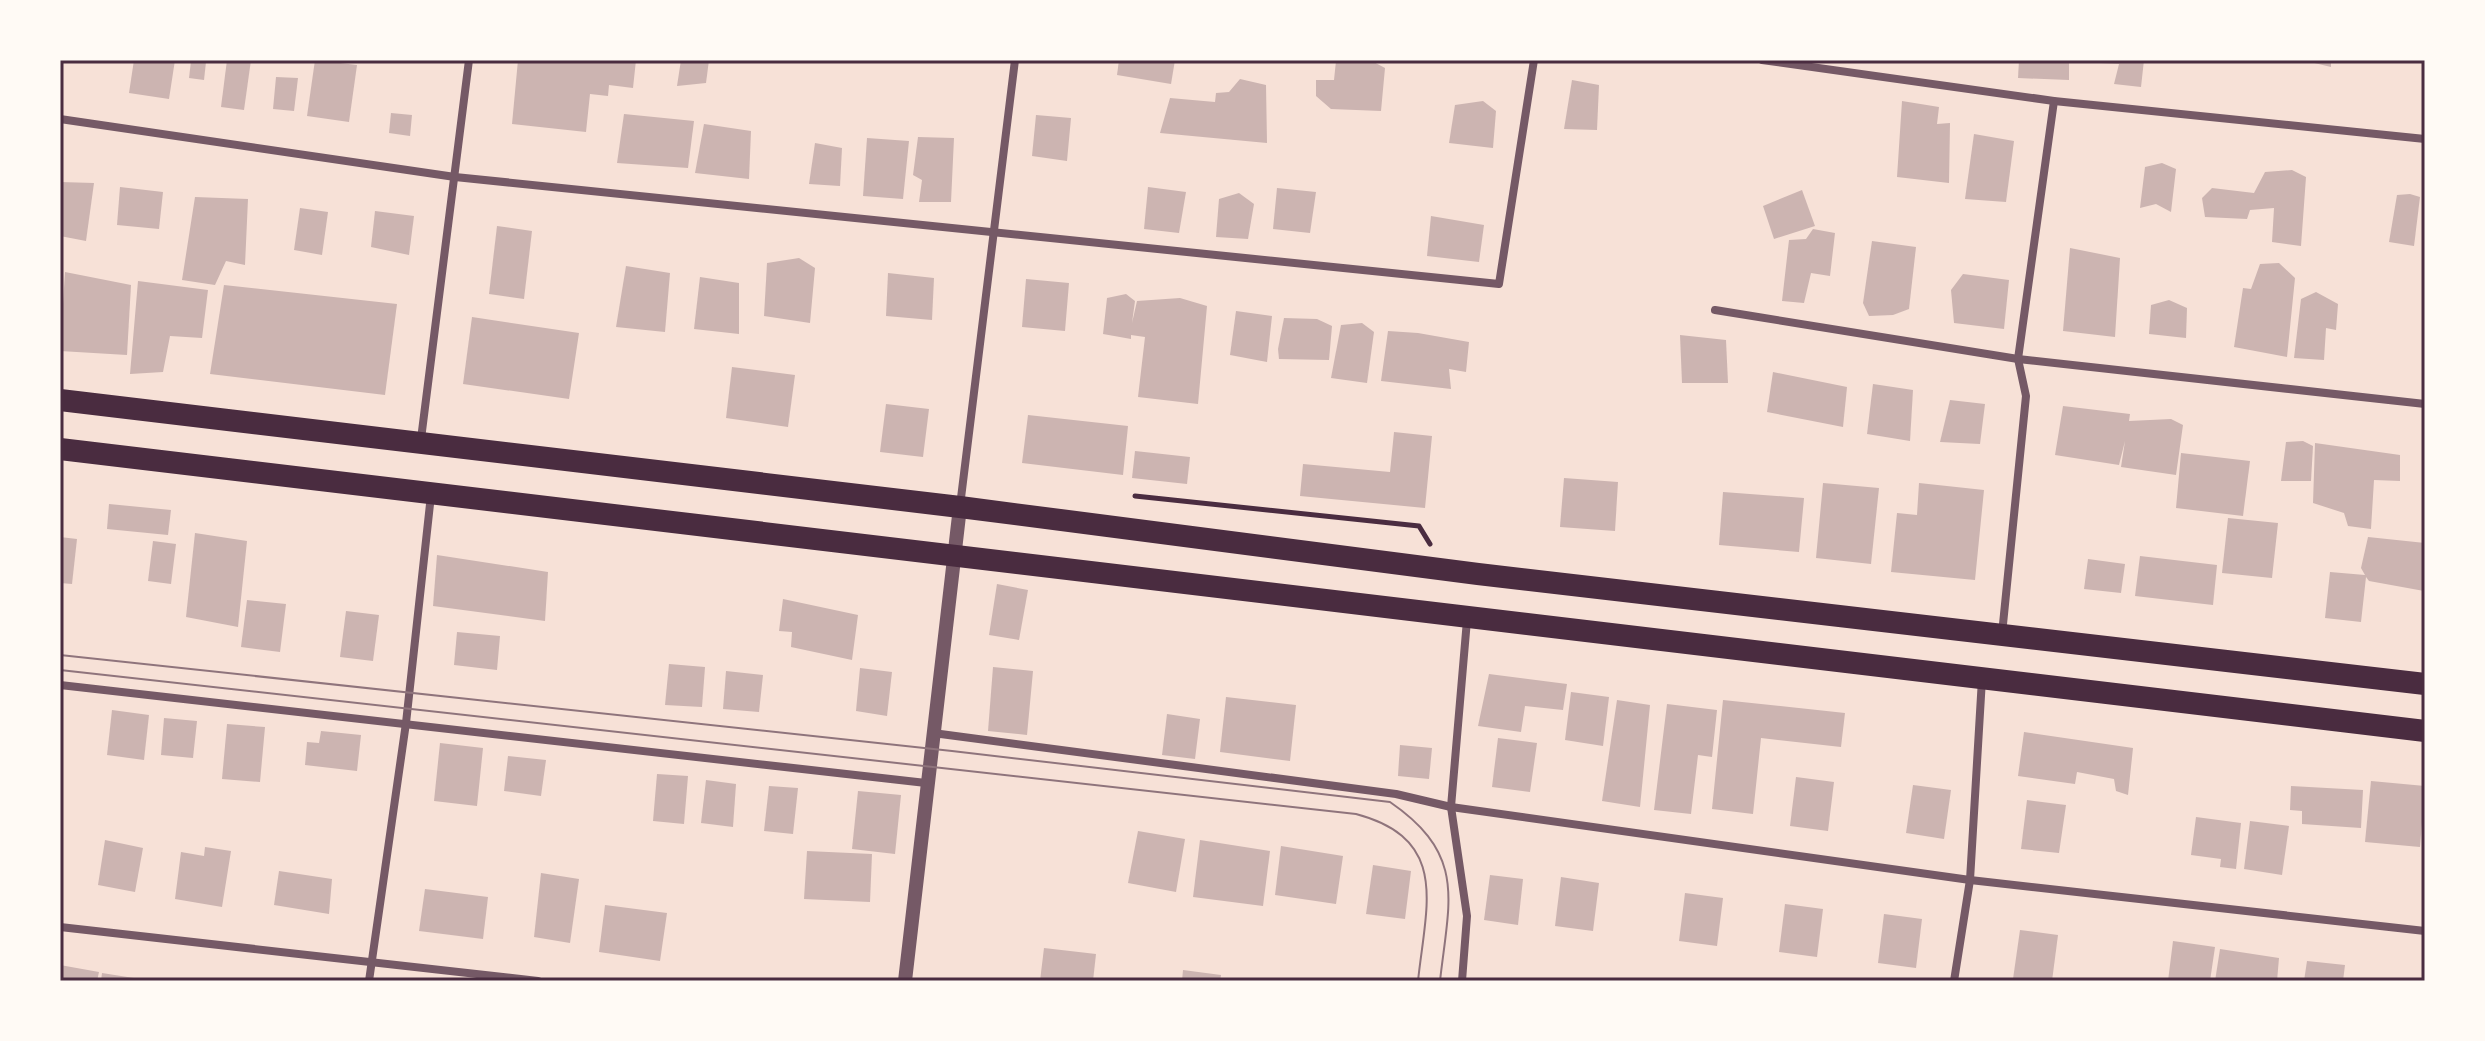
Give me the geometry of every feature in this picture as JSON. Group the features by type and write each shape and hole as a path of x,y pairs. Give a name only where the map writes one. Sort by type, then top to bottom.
{"highway":[{"path":"60,400 960,507 1478,574 2425,684"},
{"path":"60,449 2425,731"}],"street":[{"path":"421,444 469,60"},
{"path":"905,981 926,783 1015,60"},
{"path":"60,119 455,177 1499,284 1534,60"},
{"path":"1762,60 2054,101 2425,139"},
{"path":"2002,634 2026,396 2018,359 2054,101"},
{"path":"1715,310 2018,359 2425,404"},
{"path":"369,981 406,723 431,494"},
{"path":"1462,981 1467,916 1451,807 1467,617"},
{"path":"1954,981 1970,880 1982,678"},
{"path":"60,685 926,783"},
{"path":"933,733 1396,794 1451,807 1970,880 2425,931"},
{"path":"60,927 538,981"}],"path":[{"path":"1135,496 1419,526 1433,548"}],"building":[{"path":"134,60 175,60 169,99 129,93"},
{"path":"227,60 251,60 244,110 221,107"},
{"path":"315,60 357,65 349,122 307,116"},
{"path":"518,60 636,60 633,88 609,85 608,96 590,94 586,132 512,124"},
{"path":"681,60 709,60 706,83 677,86"},
{"path":"1119,60 1175,60 1171,84 1117,75"},
{"path":"1370,60 1385,68 1381,111 1331,109 1316,96 1316,80 1334,80 1336,61"},
{"path":"2019,60 2069,60 2069,80 2018,78"},
{"path":"2100,60 2144,60 2141,87 2114,84 2119,64 2099,63"},
{"path":"2331,60 2331,67 2306,61"},
{"path":"191,61 206,62 204,80 189,78"},
{"path":"276,77 298,78 294,111 273,109"},
{"path":"1240,79 1266,85 1267,143 1160,133 1170,98 1215,102 1216,93 1229,92"},
{"path":"1572,80 1599,85 1597,130 1564,129"},
{"path":"1483,101 1496,111 1493,148 1449,143 1455,105"},
{"path":"1902,101 1939,107 1937,124 1950,123 1949,183 1897,177"},
{"path":"391,113 412,115 410,136 389,133"},
{"path":"624,114 694,121 688,168 617,163"},
{"path":"1036,115 1071,118 1067,161 1032,156"},
{"path":"704,124 751,131 749,179 695,173"},
{"path":"1974,134 2014,141 2006,202 1965,199"},
{"path":"918,137 954,138 951,202 919,202 922,180 913,175"},
{"path":"867,138 909,141 903,199 863,196"},
{"path":"815,143 842,148 840,186 809,184"},
{"path":"2162,163 2176,169 2171,212 2156,204 2140,208 2145,167"},
{"path":"2292,170 2306,177 2301,246 2272,242 2274,208 2250,210 2247,219 2205,217 2202,198 2212,188 2254,193 2265,172"},
{"path":"60,182 94,183 86,241 60,236"},
{"path":"120,187 163,192 159,229 117,225"},
{"path":"1148,187 1186,192 1179,233 1144,229"},
{"path":"1277,188 1316,192 1310,233 1273,229"},
{"path":"1802,190 1815,226 1774,239 1763,206"},
{"path":"1239,193 1254,204 1248,239 1216,237 1219,199"},
{"path":"2397,195 2420,197 2414,246 2389,242"},
{"path":"195,197 248,199 245,265 226,261 215,285 182,280"},
{"path":"300,208 328,212 322,255 294,250"},
{"path":"375,211 414,216 409,255 371,247"},
{"path":"1431,216 1484,225 1479,262 1427,256"},
{"path":"497,226 532,231 524,299 489,294"},
{"path":"1813,229 1835,233 1830,276 1811,273 1804,303 1782,301 1789,240 1806,239"},
{"path":"1872,241 1916,247 1909,309 1893,315 1869,316 1863,303"},
{"path":"2070,248 2120,258 2115,337 2063,331"},
{"path":"799,258 815,268 810,323 764,316 767,263"},
{"path":"2279,263 2295,278 2287,357 2234,347 2243,288 2251,289 2260,264"},
{"path":"626,266 670,273 665,332 616,327"},
{"path":"65,272 131,285 127,355 60,351"},
{"path":"888,273 934,278 932,320 886,316"},
{"path":"1963,274 2009,280 2004,329 1954,323 1951,290"},
{"path":"700,277 739,283 739,334 694,329"},
{"path":"1026,279 1069,283 1065,331 1022,327"},
{"path":"138,281 208,290 202,338 170,336 163,372 130,374"},
{"path":"224,285 397,304 385,395 210,374"},
{"path":"2316,292 2338,304 2336,330 2326,328 2324,360 2294,358 2301,299"},
{"path":"1126,294 1135,301 1132,323 1137,301 1180,298 1207,306 1198,404 1138,397 1145,337 1131,335 1131,339 1103,334 1107,298"},
{"path":"2169,300 2187,308 2186,338 2149,334 2151,305"},
{"path":"1236,311 1272,316 1267,362 1230,355"},
{"path":"472,317 579,333 569,399 463,384"},
{"path":"1284,318 1317,319 1332,326 1329,360 1279,359"},
{"path":"1362,323 1374,332 1367,383 1331,378 1341,325"},
{"path":"1388,331 1469,342 1466,372 1449,369 1451,389 1381,381"},
{"path":"1680,335 1726,340 1728,383 1682,383"},
{"path":"732,367 795,375 788,427 726,418"},
{"path":"1773,372 1847,387 1843,427 1767,412"},
{"path":"1873,384 1913,390 1910,441 1867,434"},
{"path":"1950,400 1985,404 1980,444 1940,442"},
{"path":"886,404 929,409 923,457 880,452"},
{"path":"2063,406 2130,414 2129,421 2171,419 2183,425 2176,475 2121,467 2125,441 2119,465 2055,455"},
{"path":"1028,415 1128,426 1123,475 1022,463"},
{"path":"1394,432 1432,436 1425,508 1300,496 1303,464 1390,472"},
{"path":"2303,441 2313,446 2311,481 2281,481 2286,442"},
{"path":"2315,443 2400,455 2400,481 2374,480 2371,529 2348,526 2344,513 2313,503"},
{"path":"1135,451 1190,457 1187,484 1132,478"},
{"path":"2181,453 2250,461 2243,516 2176,508"},
{"path":"1564,478 1618,482 1615,531 1560,527"},
{"path":"1823,483 1879,488 1871,564 1816,558"},
{"path":"1919,483 1984,490 1975,580 1891,572 1897,513 1917,515"},
{"path":"1723,492 1804,498 1799,552 1719,545"},
{"path":"109,504 171,510 168,535 107,529"},
{"path":"2228,518 2278,523 2272,578 2222,573"},
{"path":"195,533 247,541 238,627 186,617"},
{"path":"60,537 77,539 72,584 60,583"},
{"path":"2368,537 2425,543 2424,591 2369,581 2366,577 2361,622 2325,618 2330,572 2365,575 2361,568"},
{"path":"153,541 176,544 171,584 148,581"},
{"path":"437,555 548,572 545,621 433,606"},
{"path":"2140,556 2217,565 2213,605 2135,596"},
{"path":"2088,559 2125,564 2121,593 2084,589"},
{"path":"997,584 1028,590 1019,640 989,635"},
{"path":"783,599 858,615 852,660 791,647 792,632 779,631"},
{"path":"247,600 286,604 280,652 241,647"},
{"path":"346,611 379,615 373,661 340,657"},
{"path":"457,632 500,636 497,670 454,665"},
{"path":"669,664 705,667 702,707 665,705"},
{"path":"993,667 1033,671 1027,735 988,731"},
{"path":"860,668 892,672 887,716 856,711"},
{"path":"726,671 763,675 759,712 723,709"},
{"path":"1489,674 1567,684 1563,710 1525,706 1521,732 1478,726"},
{"path":"1571,692 1609,697 1603,746 1565,740"},
{"path":"1226,697 1296,705 1290,761 1220,752"},
{"path":"1617,700 1650,705 1640,807 1602,801"},
{"path":"1723,700 1845,713 1841,747 1761,738 1753,814 1712,809"},
{"path":"1667,704 1717,710 1712,757 1698,755 1691,814 1654,810"},
{"path":"112,710 149,715 144,760 107,755"},
{"path":"1167,714 1200,719 1195,759 1162,755"},
{"path":"164,718 197,721 193,758 161,755"},
{"path":"227,724 265,727 260,782 222,779"},
{"path":"321,731 361,735 357,771 305,765 307,742 319,743"},
{"path":"2024,732 2133,748 2128,795 2116,791 2114,779 2077,772 2075,784 2018,776"},
{"path":"1498,738 1537,743 1530,792 1492,787"},
{"path":"440,743 483,748 477,806 434,801"},
{"path":"1400,745 1432,748 1429,779 1398,776"},
{"path":"508,756 546,760 541,796 504,791"},
{"path":"657,774 688,776 684,824 653,821"},
{"path":"1796,777 1834,782 1828,831 1790,826"},
{"path":"706,780 736,784 733,827 701,823"},
{"path":"2371,781 2425,786 2420,847 2365,842"},
{"path":"1913,785 1951,790 1944,839 1906,833"},
{"path":"769,786 798,788 793,834 764,831"},
{"path":"2291,786 2363,790 2361,828 2302,824 2302,811 2290,810"},
{"path":"858,791 901,795 895,854 852,849"},
{"path":"2027,800 2066,805 2059,853 2021,849"},
{"path":"2196,817 2241,823 2236,869 2220,867 2221,859 2191,855"},
{"path":"2250,821 2289,826 2282,875 2244,869"},
{"path":"1138,831 1185,839 1176,892 1128,883"},
{"path":"105,840 143,848 135,892 98,885"},
{"path":"1200,840 1270,851 1263,906 1193,897"},
{"path":"1281,846 1343,856 1336,904 1275,895"},
{"path":"205,847 231,851 222,907 175,899 181,852 204,856"},
{"path":"807,851 872,854 870,902 804,899"},
{"path":"1373,865 1411,871 1405,919 1366,914"},
{"path":"279,871 332,879 329,914 274,905"},
{"path":"541,873 579,879 570,943 534,937"},
{"path":"1490,875 1523,879 1518,925 1484,920"},
{"path":"1561,877 1599,883 1593,931 1555,926"},
{"path":"425,889 488,897 483,939 419,931"},
{"path":"1685,893 1723,898 1717,946 1679,941"},
{"path":"1785,904 1823,909 1817,957 1779,952"},
{"path":"605,905 667,913 660,961 599,952"},
{"path":"1884,914 1922,919 1916,968 1878,963"},
{"path":"2020,930 2058,935 2052,981 2013,979"},
{"path":"2173,941 2215,947 2210,981 2168,981"},
{"path":"1044,948 1096,954 1093,981 1040,981"},
{"path":"2220,949 2279,958 2277,981 2215,981"},
{"path":"2307,961 2345,965 2343,981 2304,981"},
{"path":"60,965 99,972 97,981 60,981"},
{"path":"1183,970 1221,975 1220,981 1182,981"},
{"path":"102,973 140,979 140,981 101,981"}],"tram line":[{"path":"60,655 952,751 1390,802 1432,841 1442,861 1448,903 1440,981"},
{"path":"60,670 1356,814 1386,825 1406,840 1419,858 1427,901 1418,981"}]}
